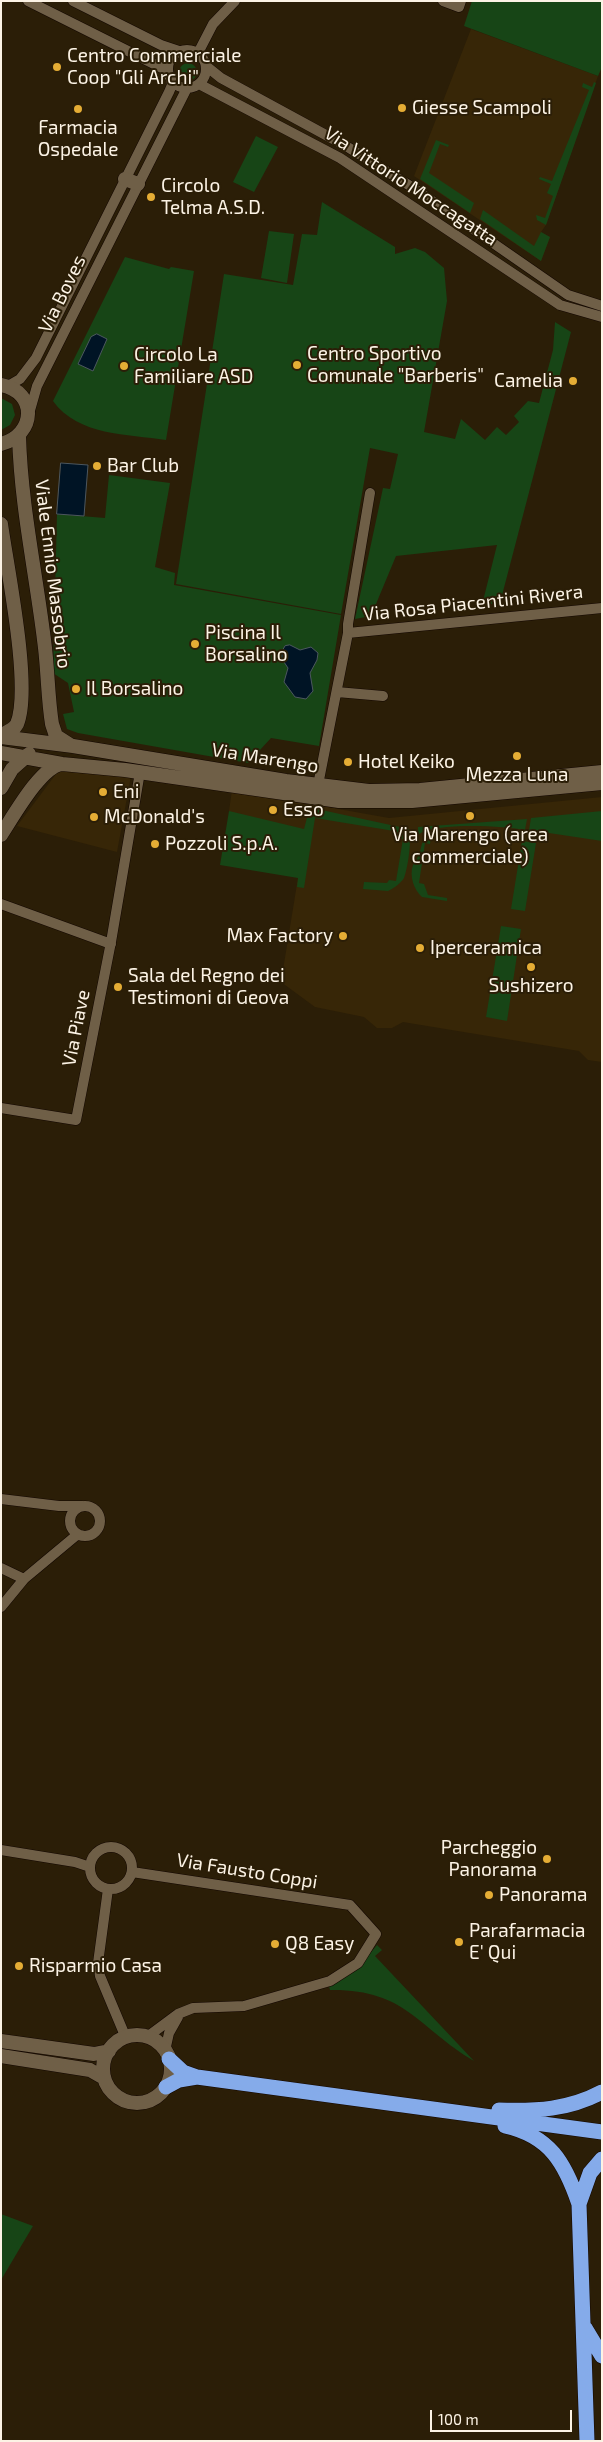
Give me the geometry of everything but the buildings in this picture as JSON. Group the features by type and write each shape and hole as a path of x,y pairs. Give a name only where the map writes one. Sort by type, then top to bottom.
{"highway":[{"path":"167,2055 183,2072 197,2077 458,2114 602,2132"},
{"path":"166,2087 179,2080 197,2077"},
{"path":"458,2114 489,2110 538,2111 557,2109 575,2104 602,2092"},
{"path":"458,2114 488,2124 508,2127 544,2143 559,2158 570,2176 579,2204 587,2441"},
{"path":"579,2204 590,2173 602,2159"},
{"path":"583,2324 602,2356"}],"main road":[{"path":"1,444 19,436 27,422 28,414 20,394 5,386"},
{"name":"Viale Ennio Massobrio","path":"19,436 21,471 35,588 45,648 51,717"},
{"path":"1,524 22,682 19,714 15,727 38,781"},
{"path":"2,784 25,749 19,714"},
{"path":"51,717 56,736 73,746"},
{"path":"2,784 5,766 46,732 51,717"},
{"name":"Via Marengo","path":"25,749 73,746 318,785 369,791 411,790 602,772"},
{"path":"25,749 62,764 140,772 318,798 369,802 412,801 602,783"},
{"path":"1,835 38,781 51,767 62,764"},
{"path":"1,2041 94,2054 109,2050 126,2038 136,2036 147,2037 156,2042 167,2055 171,2075 166,2087 152,2100 134,2103 116,2096 104,2078 90,2070 1,2056"},
{"path":"104,2078 104,2064 109,2050"}],"street":[{"path":"28,1 170,75 176,84 187,88 199,84 204,78 206,66 198,53 190,50 179,51 160,46 73,1"},
{"path":"198,53 213,24 235,1"},
{"path":"443,1 459,7 461,1"},
{"path":"170,75 170,59 179,51"},
{"name":"Via Vittorio Moccagatta","path":"206,66 221,78 346,146 415,189 568,295 602,306"},
{"name":"Via Boves","path":"27,422 37,386 132,182 169,92 170,75"},
{"name":"Via Vittorio Moccagatta","path":"199,84 340,158 560,305 602,318"},
{"name":"Via Boves","path":"5,386 20,379 36,358 132,182 187,88"},
{"path":"318,785 348,633 370,493"},
{"name":"Via Rosa Piacentini Rivera","path":"348,633 602,608"},
{"path":"337,692 382,696"},
{"name":"Via Piave","path":"1,1108 76,1120 111,944 140,772"},
{"path":"1,904 111,944"},
{"path":"1,1498 84,1506 96,1511 100,1523 92,1534 78,1534 24,1580 1,1608"},
{"path":"50,1504 64,1513 78,1534"},
{"path":"70,1523 74,1512 84,1506"},
{"path":"1,1568 24,1580"},
{"path":"114,1847 126,1853 132,1865 132,1872 126,1884 114,1890 97,1884 93,1879 90,1867 92,1860 101,1850 114,1847"},
{"path":"1,1850 75,1862 90,1867"},
{"name":"Via Fausto Coppi","path":"132,1872 347,1904 356,1909 376,1932 376,1936 358,1963 343,1975 324,1984 244,2006 199,2008 182,2012"},
{"path":"108,1889 98,1963 100,1976 126,2038"},
{"path":"147,2037 182,2012"},
{"path":"167,2055 172,2026 182,2012"}],"shaded area":[{"path":"471,29 598,76 546,225 541,232 550,237 541,261 414,176"},
{"path":"59,770 131,776 117,852 17,826"},
{"path":"232,790 389,818 602,797 602,1062 588,1060 579,1051 403,1022 392,1028 377,1028 364,1017 315,1007 281,982 298,878 229,811"}],"green space":[{"path":"472,1 602,1 602,67 598,76 464,26"},
{"path":"184,63 192,63 197,68 195,79 184,81 179,76 179,68"},
{"path":"594,82 596,83 546,225 537,220 536,215 545,218 553,196 547,193 551,184 539,179 540,177 552,181 589,90 582,87 583,83 592,87"},
{"path":"256,136 278,147 254,192 233,182"},
{"path":"436,140 449,145 448,147 440,144 429,173 474,203 470,213 420,179"},
{"name":"Centro Sportivo Comunale \"Barberis\"","path":"322,202 395,247 395,254 415,248 425,252 444,268 447,301 424,432 455,439 461,419 485,440 497,427 506,435 519,422 514,416 528,401 539,403 553,350 555,322 571,332 500,603 482,605 497,545 396,556 371,616 355,619 383,488 390,489 398,454 370,448 341,614 176,584 224,274 293,285 302,234 317,235"},
{"path":"483,210 534,246 541,232 550,237 541,261 480,219"},
{"path":"269,231 294,234 287,283 261,278"},
{"name":"Circolo La Familiare ASD","path":"125,257 169,269 171,267 194,271 166,440 120,434 90,427 76,421 63,412 53,401"},
{"path":"1,398 12,404 15,415 10,425 1,430"},
{"name":"Piscina Il Borsalino","path":"109,475 170,483 155,567 175,573 174,585 341,615 319,746 271,738 248,763 78,733 67,729 63,714 74,712 68,683 53,673 57,514 105,518"},
{"path":"317,809 409,829 409,854 403,880 388,891 363,889 364,882 387,883 389,880 396,881 403,839 395,837 394,831 315,818 304,888 297,887 298,878 220,865 229,811 304,829 308,814"},
{"path":"602,811 602,841 529,830 531,818"},
{"path":"527,819 525,830 470,826 439,828 418,835 418,827"},
{"path":"431,837 430,844 425,843 419,883 424,884 428,895 447,898 447,901 422,897 413,882 413,865 419,855 423,841"},
{"path":"522,841 536,843 525,911 511,909"},
{"path":"501,926 521,929 507,1021 486,1017"},
{"path":"377,1945 382,1950 375,1956 474,2061 409,2012 394,2003 377,1996 356,1991 330,1990 329,1986 357,1969"},
{"path":"1,2214 33,2226 1,2280"}],"water":[{"path":"97,334 107,339 93,371 78,364 91,337"},
{"path":"61,463 88,465 84,516 57,514"},
{"path":"290,645 300,650 311,647 318,653 317,660 310,673 313,691 306,699 295,697 284,682 288,668 282,659 282,651 285,646"}],"place":[{"name":"Centro Commerciale Coop \"Gli Archi\"","path":"57,67"},
{"name":"Giesse Scampoli","path":"402,108"},
{"name":"Farmacia Ospedale","path":"78,109"},
{"name":"Circolo Telma A.S.D.","path":"151,197"},
{"name":"Centro Sportivo Comunale \"Barberis\"","path":"297,365"},
{"name":"Circolo La Familiare ASD","path":"124,366"},
{"name":"Camelia","path":"573,381"},
{"name":"Bar Club","path":"97,466"},
{"name":"Piscina Il Borsalino","path":"195,644"},
{"name":"Il Borsalino","path":"76,689"},
{"name":"Mezza Luna","path":"517,756"},
{"name":"Hotel Keiko","path":"348,762"},
{"name":"Eni","path":"103,792"},
{"name":"Esso","path":"273,810"},
{"name":"Via Marengo (area commerciale)","path":"470,816"},
{"name":"McDonald's","path":"94,817"},
{"name":"Pozzoli S.p.A.","path":"155,844"},
{"name":"Max Factory","path":"343,936"},
{"name":"Iperceramica","path":"420,948"},
{"name":"Sushizero","path":"531,967"},
{"name":"Sala del Regno dei Testimoni di Geova","path":"118,987"},
{"name":"Parcheggio Panorama","path":"547,1859"},
{"name":"Panorama","path":"489,1895"},
{"name":"Parafarmacia E' Qui","path":"459,1942"},
{"name":"Q8 Easy","path":"275,1944"},
{"name":"Risparmio Casa","path":"19,1966"}]}
